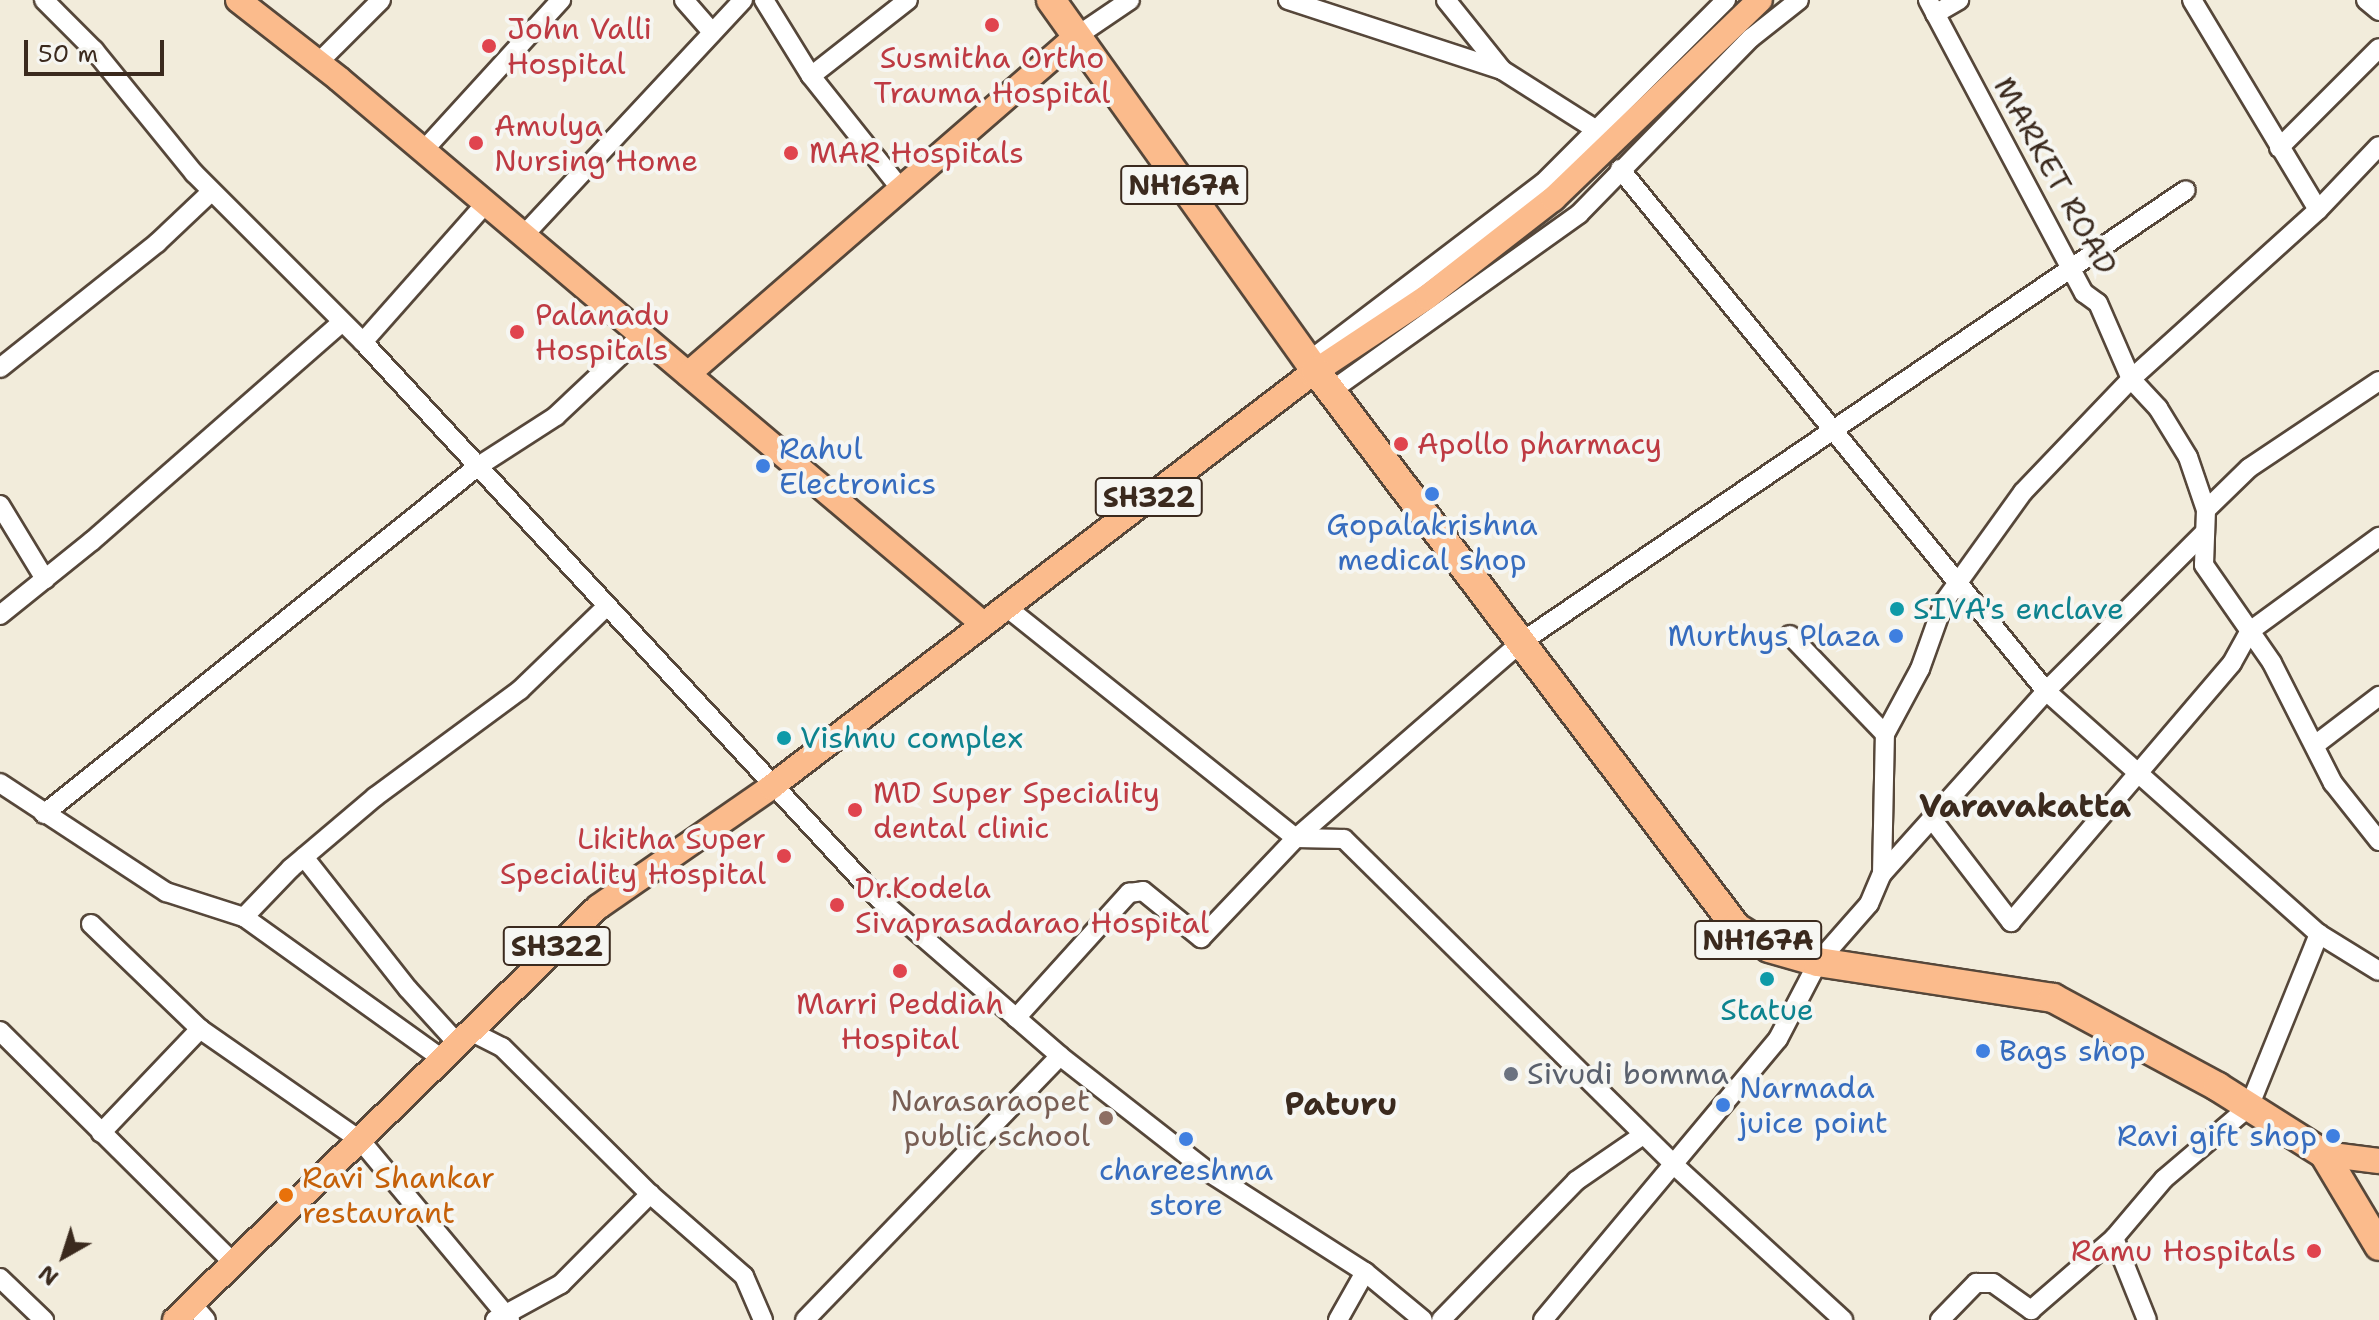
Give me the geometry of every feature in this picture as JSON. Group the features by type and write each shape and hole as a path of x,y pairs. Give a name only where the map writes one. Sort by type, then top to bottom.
{"highway":[{"name":"NH167A","path":"1051,0 1319,374 1736,927 1769,948 1818,962 2053,998 2249,1107 2324,1154 2379,1246"}],"main road":[{"path":"238,0 486,203 982,623"},
{"path":"1319,374 1427,297 1553,199 1760,0"},
{"path":"688,374 1077,36"},
{"name":"SH322","path":"191,1315 234,1263 598,907 771,787 982,623 1319,374"},
{"path":"2324,1154 2379,1161"}],"street":[{"path":"44,0 94,50 211,192 363,342 771,787 879,899 1060,1056 1207,1171 1365,1272 1423,1320"},
{"path":"318,63 381,0"},
{"path":"423,151 561,0"},
{"path":"684,0 712,32"},
{"path":"524,235 743,0"},
{"path":"764,0 811,76 901,189"},
{"path":"811,76 908,0"},
{"path":"1077,36 1130,0"},
{"path":"1288,0 1502,70 1598,131"},
{"path":"1446,0 1502,70"},
{"path":"1319,374 1543,183 1726,0"},
{"path":"1319,374 1579,214 1751,38 1799,0"},
{"path":"1931,7 1959,0"},
{"path":"2192,0 2318,210"},
{"path":"2366,0 2379,11"},
{"name":"MARKET ROAD","path":"1931,7 2084,293 2098,303 2131,379 2158,408 2188,457 2206,510"},
{"path":"2279,148 2379,48"},
{"path":"1882,874 1885,734 1920,669 1944,602 2023,492 2131,379 2318,210 2373,152"},
{"path":"2373,152 2379,175"},
{"path":"1620,169 1956,588 2046,691 2319,934 2379,971"},
{"path":"1016,1018 1129,893 1143,891 1201,938 1296,838 1520,643 2186,190"},
{"path":"0,368 157,243 211,192"},
{"path":"363,342 486,203"},
{"path":"0,615 342,322"},
{"path":"44,814 477,467 556,416 642,335"},
{"path":"2379,381 2249,468 2206,510 2204,565 2250,631 2315,745 2333,783 2379,841"},
{"path":"0,505 45,579"},
{"path":"1543,1320 1778,1039 1818,962 1869,904 1882,874 2046,691 2205,532"},
{"path":"1932,819 2011,922 2232,663 2250,631 2379,537"},
{"path":"1005,606 1296,838 1344,839 1359,849 1643,1135 1843,1320"},
{"path":"244,917 304,857 520,690 606,607"},
{"path":"1790,635 1885,734"},
{"path":"2315,745 2379,696"},
{"path":"0,783 166,892 244,917 457,1045 502,1047 650,1194 744,1276 763,1320"},
{"path":"304,857 408,989 457,1045"},
{"path":"91,924 200,1029 361,1141 444,1234 503,1318 561,1284 650,1194"},
{"path":"1940,1320 1976,1283 1993,1283 2031,1310 2114,1238 2164,1179 2249,1107 2319,934"},
{"path":"101,1133 200,1029"},
{"path":"0,1031 234,1263"},
{"path":"805,1320 1060,1056"},
{"path":"1441,1320 1576,1181 1643,1135"},
{"path":"2114,1238 2147,1320"},
{"path":"1338,1320 1365,1272"},
{"path":"0,1278 44,1320"}],"place":[{"name":"Susmitha Ortho Trauma Hospital","path":"992,25"},
{"name":"John Valli Hospital","path":"489,46"},
{"name":"Amulya Nursing Home","path":"476,143"},
{"name":"MAR Hospitals","path":"791,153"},
{"name":"Palanadu Hospitals","path":"517,332"},
{"name":"Apollo pharmacy","path":"1401,444"},
{"name":"Rahul Electronics","path":"763,466"},
{"name":"Gopalakrishna medical shop","path":"1432,494"},
{"name":"SIVA's enclave","path":"1897,609"},
{"name":"Murthys Plaza","path":"1896,636"},
{"name":"Vishnu complex","path":"784,738"},
{"name":"MD Super Speciality dental clinic","path":"855,810"},
{"name":"Likitha Super Speciality Hospital","path":"784,856"},
{"name":"Dr.Kodela Sivaprasadarao Hospital","path":"837,905"},
{"name":"Marri Peddiah Hospital","path":"900,971"},
{"name":"Statue","path":"1767,979"},
{"name":"Bags shop","path":"1983,1051"},
{"name":"Sivudi bomma","path":"1511,1074"},
{"name":"Narmada juice point","path":"1723,1105"},
{"name":"Narasaraopet public school","path":"1106,1118"},
{"name":"Ravi gift shop","path":"2333,1136"},
{"name":"chareeshma store","path":"1186,1139"},
{"name":"Ravi Shankar restaurant","path":"286,1195"},
{"name":"Ramu Hospitals","path":"2314,1251"}],"district":[{"name":"Varavakatta","path":"2025,806"},
{"name":"Paturu","path":"1341,1104"}]}
